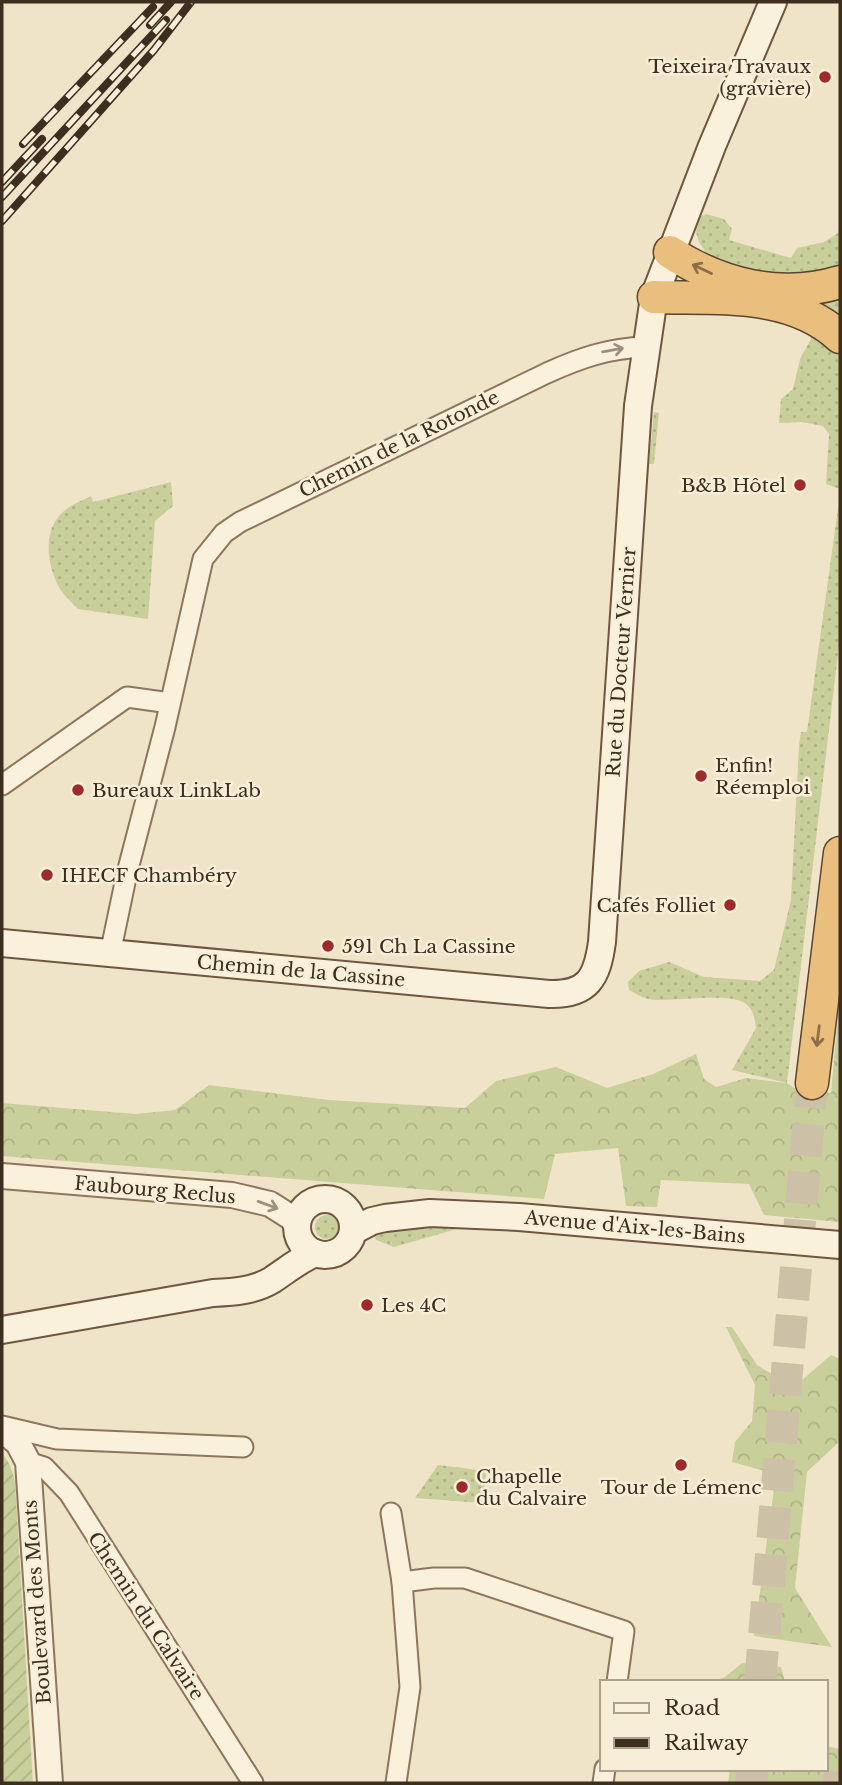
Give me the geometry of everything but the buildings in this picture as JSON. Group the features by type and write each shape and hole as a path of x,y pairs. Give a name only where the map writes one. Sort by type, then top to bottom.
{"highway":[{"path":"670,251 708,273 749,287 801,290 840,282"},
{"path":"654,297 768,302 816,318 840,337"},
{"path":"812,1083 840,853"}],"main road":[{"path":"645,347 654,297 670,251 773,2"},
{"name":"Rue du Docteur Vernier","path":"594,976 602,942 638,406 645,347"},
{"name":"Chemin de la Cassine","path":"2,943 549,994 574,991 588,984 594,976"},
{"path":"2,1330 259,1286 303,1258 304,1239 299,1217 312,1202 328,1199 349,1219 349,1241 335,1254 304,1239"},
{"name":"Avenue d'Aix-les-Bains","path":"349,1219 372,1221 430,1213 519,1217 840,1245"}],"street":[{"name":"Chemin de la Rotonde","path":"110,954 203,559 224,533 240,522 412,437 582,357 610,350 645,347"},
{"path":"2,785 127,697 170,703"},
{"name":"Faubourg Reclus","path":"2,1176 232,1195 270,1204 292,1218 304,1239"},
{"path":"2,1428 57,1439 243,1447"},
{"path":"2,1428 18,1443 28,1462"},
{"name":"Boulevard des Monts","path":"28,1462 50,1783"},
{"name":"Chemin du Calvaire","path":"28,1462 44,1467 69,1493 253,1783"},
{"path":"391,1513 402,1583 410,1687 396,1783"},
{"path":"402,1583 434,1578 465,1578 624,1631 617,1680"}],"green space":[{"path":"706,214 724,219 732,229 729,240 791,258 797,248 824,242 838,233 840,226 840,270 775,280 708,256 696,232 698,218"},
{"path":"840,293 840,318 816,301"},
{"path":"810,322 840,353 840,489 826,484 829,434 823,426 802,422 779,423 781,399 793,389 800,359 811,339 809,333 798,324"},
{"path":"654,412 659,413 654,464 649,464"},
{"path":"171,482 173,506 155,521 148,619 78,609 60,589 52,570 49,539 56,521 68,508 91,496 93,502"},
{"path":"840,494 840,637 787,1083 732,1070 756,1028 752,1012 746,1004 727,998 649,999 629,990 628,982 639,971 669,962 704,977 760,981 774,970 791,900 799,745 801,732 807,732"},
{"path":"840,995 840,1222 764,1215 749,1184 661,1180 657,1207 626,1206 618,1148 555,1154 544,1199 2,1156 2,1103 136,1114 175,1110 209,1085 329,1100 465,1108 496,1081 556,1067 607,1088 653,1074 696,1054 704,1079 716,1087 746,1078 787,1083 794,1088 831,1093"},
{"path":"327,1215 335,1219 339,1227 335,1235 327,1239 319,1235 315,1227 319,1219"},
{"path":"408,1225 457,1229 394,1247 376,1240 374,1235 377,1230"},
{"path":"726,1327 732,1327 757,1365 794,1387 831,1355 840,1359 840,1441 807,1472 795,1588 832,1647 754,1636 776,1474 732,1462 735,1442 752,1421 755,1385"},
{"path":"2,1452 15,1481 33,1783 2,1783"},
{"path":"438,1465 486,1471 483,1503 415,1498"},
{"path":"742,1663 781,1667 784,1680 717,1680"},
{"path":"828,1746 840,1749 840,1783 728,1783 730,1771 828,1771"}],"tunnel":[{"path":"760,1680 812,1083"},
{"path":"751,1783 753,1771"},
{"path":"839,1783 840,1772"}],"railway":[{"path":"150,25 171,2"},
{"path":"2,221 154,50 191,2"},
{"path":"23,144 153,7"},
{"path":"2,197 166,20"},
{"path":"2,182 42,139"}],"place":[{"name":"Teixeira Travaux (gravière)","path":"825,77"},
{"name":"B&B Hôtel","path":"800,485"},
{"name":"Enfin! Réemploi","path":"701,776"},
{"name":"Bureaux LinkLab","path":"78,790"},
{"name":"IHECF Chambéry","path":"47,875"},
{"name":"Cafés Folliet","path":"730,905"},
{"name":"591 Ch La Cassine","path":"328,946"},
{"name":"Les 4C","path":"367,1305"},
{"name":"Tour de Lémenc","path":"681,1465"},
{"name":"Chapelle du Calvaire","path":"462,1487"}]}
